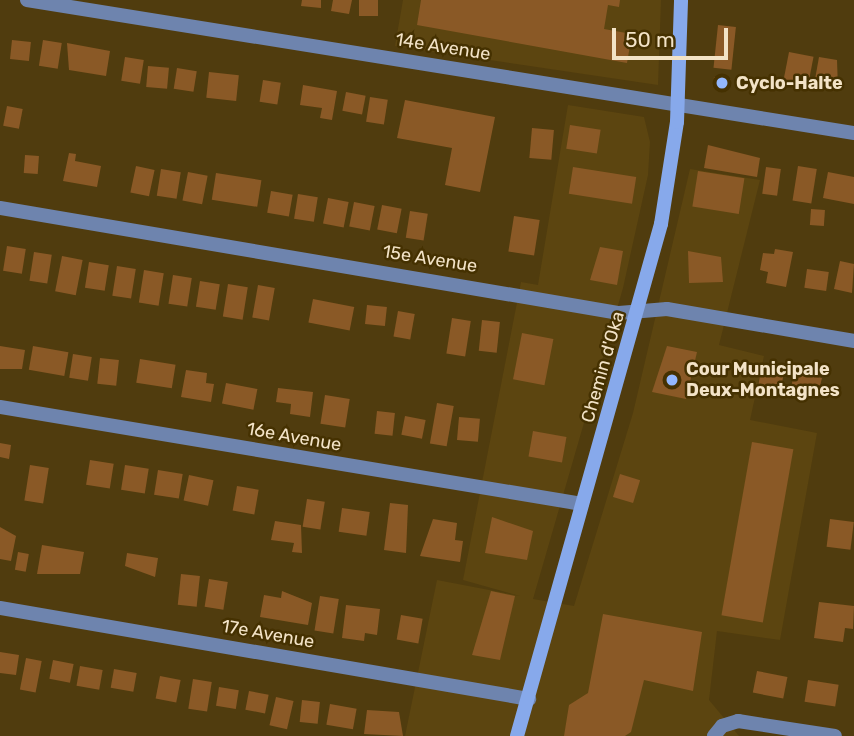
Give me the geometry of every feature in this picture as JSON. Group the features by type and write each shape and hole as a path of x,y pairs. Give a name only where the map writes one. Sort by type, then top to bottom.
{"main road":[{"name":"Chemin d'Oka","path":"517,736 639,311 667,193 678,105 681,0"}],"street":[{"name":"14e Avenue","path":"27,0 854,133"},
{"name":"15e Avenue","path":"0,208 619,313 667,309 854,341"},
{"name":"16e Avenue","path":"0,407 582,504"},
{"name":"17e Avenue","path":"0,608 529,699"},
{"path":"718,731 745,721 835,736"}],"shaded area":[{"path":"403,0 661,0 658,85 395,46"},
{"path":"568,105 644,117 650,142 648,175 623,288 533,599 574,606 633,413 690,169 760,180 719,345 764,356 750,420 817,433 780,640 717,631 709,700 739,736 405,736 437,580 520,596 463,580 521,282 538,285"}],"building":[{"path":"302,0 321,0 321,8 301,6"},
{"path":"333,0 352,0 349,14 331,11"},
{"path":"359,0 378,0 378,16 359,16"},
{"path":"421,0 620,0 619,7 608,5 604,29 632,34 627,63 417,25"},
{"path":"718,25 736,27 731,70 714,68"},
{"path":"12,40 31,42 29,61 10,59"},
{"path":"43,40 62,43 58,69 39,66"},
{"path":"67,43 110,51 106,76 69,70"},
{"path":"789,52 814,57 808,86 783,81"},
{"path":"125,57 144,60 140,84 121,81"},
{"path":"819,57 837,60 838,89 814,85"},
{"path":"148,66 169,68 167,89 146,87"},
{"path":"177,68 197,71 193,92 174,89"},
{"path":"209,72 239,75 236,101 206,98"},
{"name":"Cyclo-Halte","path":"714,77 731,79 730,88 713,86"},
{"path":"263,80 281,83 277,105 260,102"},
{"path":"303,85 337,91 332,120 320,118 322,108 300,105"},
{"path":"346,92 366,96 362,114 342,111"},
{"path":"370,97 388,100 384,125 366,122"},
{"path":"405,100 495,117 480,192 445,185 452,148 397,138"},
{"path":"7,106 23,109 19,129 3,126"},
{"path":"570,125 601,130 597,154 566,149"},
{"path":"532,128 554,130 551,160 529,158"},
{"path":"708,145 760,158 757,177 704,168"},
{"path":"69,153 76,154 75,161 101,166 97,187 63,181"},
{"path":"25,155 39,156 38,174 24,173"},
{"path":"136,166 155,170 149,196 130,192"},
{"path":"798,166 817,169 811,204 793,201"},
{"path":"573,167 636,177 632,204 569,194"},
{"path":"766,167 781,169 777,196 762,194"},
{"path":"161,169 181,172 177,199 157,196"},
{"path":"698,171 744,178 739,214 692,207"},
{"path":"188,172 208,176 202,204 182,200"},
{"path":"828,172 854,177 854,204 823,198"},
{"path":"216,173 261,180 257,207 212,200"},
{"path":"271,191 293,195 289,216 267,213"},
{"path":"298,194 318,197 314,222 294,219"},
{"path":"328,198 349,202 344,228 323,224"},
{"path":"354,202 375,206 370,231 349,227"},
{"path":"382,205 402,209 397,233 377,230"},
{"path":"811,209 825,210 824,226 810,225"},
{"path":"410,211 428,214 424,240 406,238"},
{"path":"514,216 540,220 534,256 508,252"},
{"path":"7,246 26,249 22,274 3,271"},
{"path":"600,247 623,251 617,285 590,280"},
{"path":"775,249 793,252 786,287 766,283 768,272 760,270 763,253 774,254"},
{"path":"688,251 721,257 723,282 689,283"},
{"path":"34,252 52,255 47,283 29,281"},
{"path":"62,256 83,260 76,295 55,291"},
{"path":"840,261 854,264 852,293 834,289"},
{"path":"89,262 109,265 105,291 85,288"},
{"path":"117,266 136,269 131,299 112,296"},
{"path":"807,269 829,272 826,291 804,288"},
{"path":"144,270 164,273 159,306 139,303"},
{"path":"173,275 192,278 187,307 168,304"},
{"path":"200,281 220,284 216,310 196,307"},
{"path":"228,284 248,287 243,320 223,317"},
{"path":"258,285 275,288 269,320 252,317"},
{"path":"313,299 354,307 350,331 308,323"},
{"path":"367,305 387,307 385,326 365,324"},
{"path":"398,311 415,314 410,340 393,337"},
{"path":"452,318 471,321 465,357 446,354"},
{"path":"482,320 500,322 497,353 479,351"},
{"path":"522,333 553,339 544,385 513,379"},
{"path":"0,346 25,350 22,369 0,369"},
{"path":"33,346 68,352 64,376 29,370"},
{"name":"Cour Municipale Deux-Montagnes","path":"667,346 697,352 686,399 652,392"},
{"path":"73,354 92,357 88,381 69,378"},
{"path":"100,358 119,360 116,386 97,384"},
{"path":"140,359 176,365 172,388 136,383"},
{"path":"762,364 785,368 780,392 758,388"},
{"path":"186,370 207,373 206,383 214,384 211,402 181,397"},
{"path":"794,373 822,378 819,390 811,389 810,396 790,393"},
{"path":"226,383 257,389 253,410 222,404"},
{"path":"278,388 313,392 310,417 290,414 291,404 276,402"},
{"path":"325,395 350,399 345,428 320,424"},
{"path":"437,403 454,406 447,446 430,443"},
{"path":"377,411 395,413 392,436 375,434"},
{"path":"405,416 426,420 422,439 401,435"},
{"path":"459,417 480,419 478,442 457,440"},
{"path":"533,431 566,437 562,463 528,457"},
{"path":"752,442 793,449 763,623 721,615"},
{"path":"0,443 11,445 9,459 0,457"},
{"path":"90,460 114,464 110,488 86,485"},
{"path":"30,465 49,468 43,504 24,501"},
{"path":"125,465 149,469 145,493 121,490"},
{"path":"158,470 183,474 179,499 154,495"},
{"path":"620,474 640,480 633,503 613,497"},
{"path":"189,475 213,480 208,506 184,500"},
{"path":"237,486 259,490 254,514 233,511"},
{"path":"307,499 325,502 320,529 303,527"},
{"path":"390,503 408,505 406,553 384,550"},
{"path":"342,508 370,512 366,536 339,532"},
{"path":"492,517 533,531 527,560 485,553"},
{"path":"433,519 457,523 455,540 463,541 460,562 420,556"},
{"path":"830,519 854,522 850,550 827,547"},
{"path":"275,521 301,525 302,553 292,552 294,543 271,540"},
{"path":"0,527 16,536 11,561 0,559"},
{"path":"42,545 84,552 80,574 37,574"},
{"path":"18,552 29,554 26,572 15,570"},
{"path":"127,553 158,558 155,577 125,566"},
{"path":"181,574 200,576 197,607 178,605"},
{"path":"209,579 228,582 223,610 205,607"},
{"path":"282,591 312,603 308,625 260,617 264,595 281,598"},
{"path":"491,591 515,596 500,660 472,655"},
{"path":"320,596 339,599 333,634 315,631"},
{"path":"819,602 854,606 853,629 845,628 843,642 814,638"},
{"path":"346,605 380,609 377,635 365,633 364,641 342,638"},
{"path":"603,614 702,632 693,691 644,680 631,732 625,736 564,736 569,705 588,693"},
{"path":"401,615 423,619 418,643 397,640"},
{"path":"0,652 19,655 16,675 0,673"},
{"path":"26,658 42,661 36,692 20,689"},
{"path":"53,660 74,664 70,683 49,679"},
{"path":"80,666 103,670 99,690 77,686"},
{"path":"114,669 137,673 133,692 111,688"},
{"path":"757,671 787,677 783,699 753,693"},
{"path":"160,676 181,680 176,703 156,699"},
{"path":"193,679 212,682 207,712 188,709"},
{"path":"808,680 839,685 835,707 805,702"},
{"path":"219,687 239,690 236,709 216,706"},
{"path":"249,691 269,695 265,713 245,710"},
{"path":"276,697 294,701 287,729 269,725"},
{"path":"302,700 320,702 318,724 300,722"},
{"path":"330,704 357,709 353,729 326,725"},
{"path":"367,710 399,712 403,736 364,734"}],"place":[{"name":"Cyclo-Halte","path":"722,83"},
{"name":"Cour Municipale Deux-Montagnes","path":"672,380"}]}
